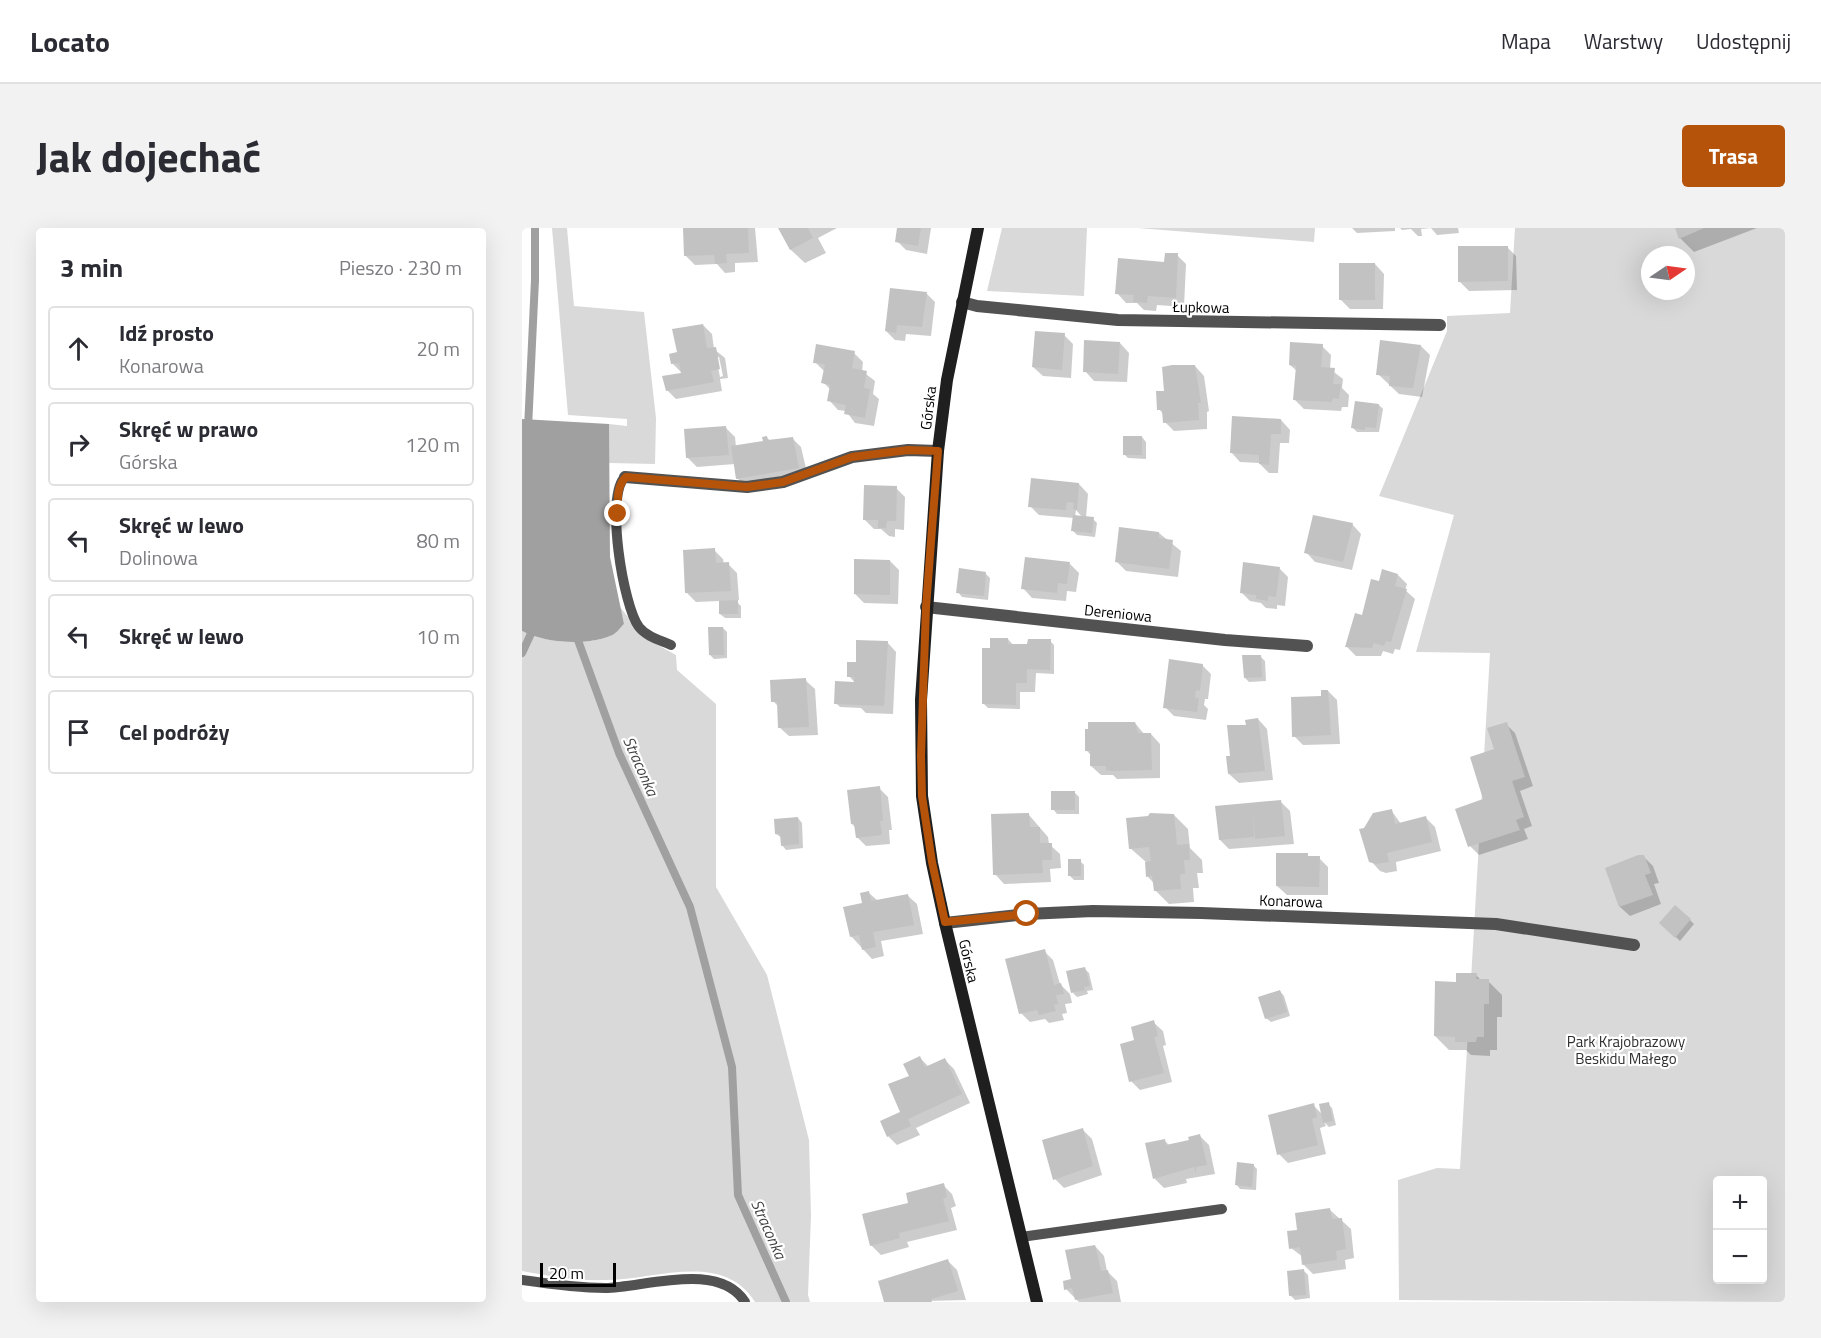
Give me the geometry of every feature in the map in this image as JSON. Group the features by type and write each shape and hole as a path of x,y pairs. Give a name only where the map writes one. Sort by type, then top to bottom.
{"street":[{"name":"Górska","path":"978,228 947,380 938,451 921,700 922,796 932,862 945,922 1037,1302"},
{"name":"Łupkowa","path":"962,302 988,307 1118,320 1440,325"},
{"path":"626,477 747,487 783,482 852,457 908,450 938,451"},
{"name":"Dereniowa","path":"926,607 1225,640 1307,646"},
{"name":"Konarowa","path":"945,922 1027,914 1092,911 1201,913 1496,924 1634,945"}],"lane":[{"path":"626,477 621,481 618,494 620,560 626,593 639,627 650,637 671,645"},
{"path":"1021,1236 1222,1209"},
{"path":"522,1280 552,1285 605,1288 702,1278 724,1283 745,1302"}],"green space":[{"path":"552,228 567,228 574,306 644,312 656,418 655,464 609,463 609,424 627,426 627,419 568,415"},
{"path":"1002,228 1087,228 1084,296 987,291"},
{"path":"1138,228 1315,228 1314,242"},
{"name":"Park Krajobrazowy Beskidu Małego","path":"1515,228 1785,228 1785,1302 1399,1300 1398,1180 1437,1168 1460,1169 1490,653 1416,652 1454,515 1379,496 1447,331 1447,316 1510,313"},
{"path":"620,607 645,638 676,655 677,670 716,704 716,887 767,975 809,1140 811,1216 808,1295 810,1302 755,1302 741,1286 725,1277 707,1272 666,1273 624,1279 595,1280 563,1278 522,1271 522,631 542,638 565,642 600,639 612,635 624,624"}],"shaded area":[{"path":"522,419 609,424 610,557 624,624 612,635 589,641 565,642 542,638 522,631"}],"building":[{"path":"683,228 748,228 749,253 726,254 727,263 715,264 714,255 684,256"},
{"path":"778,228 808,228 813,238 790,250"},
{"path":"897,228 921,228 918,246 895,242"},
{"path":"1675,228 1704,228 1679,239"},
{"path":"1458,246 1508,246 1508,281 1458,282"},
{"path":"1165,253 1178,253 1176,298 1148,296 1147,303 1133,302 1134,295 1115,294 1118,258 1164,262"},
{"path":"1339,263 1375,263 1375,300 1339,300"},
{"path":"890,288 927,292 922,327 897,325 896,333 885,331"},
{"path":"703,324 707,348 716,347 720,369 711,371 714,382 666,391 662,376 681,373 679,363 671,364 669,354 677,352 672,329"},
{"path":"1035,331 1065,333 1062,370 1032,367"},
{"path":"1084,340 1120,342 1118,374 1083,372"},
{"path":"1380,340 1421,345 1413,388 1389,386 1390,376 1376,375"},
{"path":"1290,342 1323,344 1321,367 1335,368 1333,384 1341,384 1339,399 1333,398 1332,402 1293,400 1296,366 1289,365"},
{"path":"816,344 855,351 852,368 867,371 864,388 870,389 865,418 844,414 846,405 827,401 830,385 821,383 825,364 813,363"},
{"path":"1195,365 1201,403 1198,403 1199,420 1163,423 1162,410 1157,410 1156,391 1164,391 1162,367"},
{"path":"1355,401 1379,404 1376,428 1365,427 1365,430 1351,428"},
{"path":"1232,416 1281,419 1281,434 1271,434 1269,465 1259,464 1259,455 1230,453"},
{"path":"726,426 729,455 686,458 684,429"},
{"path":"767,436 768,440 793,437 799,468 736,479 731,446 763,441 762,437"},
{"path":"1123,436 1142,436 1142,455 1123,455"},
{"path":"1031,478 1079,483 1077,510 1073,509 1074,503 1067,502 1066,510 1028,507"},
{"path":"864,485 897,486 896,521 887,521 886,528 878,528 878,520 863,520"},
{"path":"1073,515 1094,517 1092,533 1071,531"},
{"path":"1313,515 1353,523 1343,562 1304,553"},
{"path":"1119,527 1159,532 1159,538 1173,540 1169,569 1115,562"},
{"path":"715,548 716,563 729,562 731,591 685,593 683,550"},
{"path":"1025,557 1070,562 1067,584 1058,583 1057,593 1021,589"},
{"path":"854,559 890,560 890,595 854,594"},
{"path":"1243,562 1280,567 1276,597 1268,596 1268,601 1256,599 1256,595 1240,593"},
{"path":"959,568 986,572 984,596 956,593"},
{"path":"1382,569 1398,574 1395,586 1407,589 1391,642 1386,641 1384,646 1374,643 1372,648 1345,647 1355,613 1362,615 1371,579 1379,581"},
{"path":"738,600 738,614 719,614 719,601"},
{"path":"708,627 723,627 724,655 709,655"},
{"path":"990,638 1008,638 1008,644 1027,644 1028,639 1051,639 1050,670 1027,669 1027,683 1016,683 1016,705 982,704 982,648 990,648"},
{"path":"856,640 888,641 884,706 834,704 835,681 854,682 854,677 847,677 847,662 856,662"},
{"path":"1242,655 1261,655 1262,677 1244,678"},
{"path":"1169,659 1203,664 1200,691 1196,690 1195,698 1199,698 1197,712 1163,708"},
{"path":"806,678 809,727 778,728 777,702 771,702 770,680"},
{"path":"1321,690 1328,690 1331,735 1292,737 1291,697 1321,696"},
{"path":"1258,718 1265,771 1228,774 1226,756 1230,756 1227,725 1246,725 1245,720"},
{"path":"1088,722 1135,722 1138,733 1151,733 1152,770 1112,771 1106,770 1106,766 1090,766 1090,751 1085,751 1085,729 1088,729"},
{"path":"1507,722 1525,777 1512,781 1524,817 1516,820 1520,830 1468,847 1455,809 1483,799 1470,757 1494,749 1487,728"},
{"path":"880,786 882,835 856,838 854,824 851,824 847,790"},
{"path":"1051,791 1075,791 1075,810 1051,810"},
{"path":"1281,800 1285,836 1255,839 1253,810 1254,837 1219,840 1215,806"},
{"path":"1392,809 1395,824 1426,816 1432,842 1387,853 1389,862 1376,864 1369,862 1359,829 1364,828 1373,813"},
{"path":"1029,813 1030,827 1040,827 1040,843 1052,843 1052,860 1042,860 1043,873 993,875 991,814"},
{"path":"1150,813 1174,814 1177,845 1189,844 1190,860 1184,860 1185,874 1180,874 1181,889 1154,891 1152,876 1146,877 1145,862 1151,861 1149,847 1129,849 1126,818 1148,816"},
{"path":"798,817 799,844 781,846 780,834 775,834 774,819"},
{"path":"1276,853 1308,853 1308,856 1320,856 1319,887 1276,886"},
{"path":"1638,855 1644,855 1651,873 1645,875 1653,895 1619,907 1605,868"},
{"path":"1068,859 1081,859 1081,876 1068,876"},
{"path":"869,891 871,901 908,894 914,925 873,932 876,947 862,950 859,935 850,937 843,907 862,903 860,893"},
{"path":"1675,905 1691,919 1675,938 1659,923"},
{"path":"1045,949 1054,985 1061,983 1064,994 1056,995 1058,1004 1054,1005 1056,1011 1039,1015 1037,1010 1019,1014 1005,959"},
{"path":"1085,967 1090,986 1084,987 1085,990 1071,993 1066,971"},
{"path":"1456,973 1477,973 1476,979 1489,979 1489,1004 1484,1004 1484,1037 1477,1037 1476,1042 1455,1042 1455,1037 1434,1036 1435,981 1456,982"},
{"path":"1280,990 1287,1012 1265,1019 1258,997"},
{"path":"1154,1020 1158,1036 1154,1037 1164,1073 1129,1082 1120,1044 1134,1040 1131,1027"},
{"path":"920,1056 925,1067 945,1058 962,1094 908,1119 911,1126 887,1137 880,1121 900,1112 888,1084 909,1076 903,1064"},
{"path":"1329,1102 1333,1121 1323,1123 1319,1104"},
{"path":"1314,1103 1317,1117 1312,1119 1318,1145 1277,1155 1268,1115"},
{"path":"1083,1128 1093,1166 1053,1180 1042,1140"},
{"path":"1200,1134 1207,1165 1196,1167 1196,1173 1194,1167 1153,1179 1145,1143 1165,1139 1166,1145 1189,1140 1188,1137"},
{"path":"1237,1162 1254,1164 1252,1187 1235,1185"},
{"path":"944,1183 947,1197 943,1199 949,1221 899,1233 900,1238 870,1246 862,1214 908,1203 906,1193"},
{"path":"1330,1208 1332,1219 1342,1218 1346,1249 1336,1251 1337,1260 1302,1265 1300,1247 1289,1249 1287,1231 1297,1230 1295,1213"},
{"path":"1095,1245 1101,1271 1108,1270 1113,1293 1075,1300 1072,1288 1064,1290 1063,1281 1071,1279 1065,1250"},
{"path":"948,1259 958,1291 931,1299 932,1302 884,1302 878,1281"},
{"path":"1304,1269 1306,1295 1289,1296 1287,1271"}],"waterway":[{"name":"Straconka","path":"528,428 535,280 535,228"},
{"path":"522,653 534,627"},
{"name":"Straconka","path":"575,632 619,753 690,907 732,1067 738,1195 786,1302"}],"route":[{"path":"618,514 618,494 621,481 626,477 747,487 783,482 834,462 873,453 908,450 938,451 921,700 922,796 932,862 945,922 1027,914"}]}
